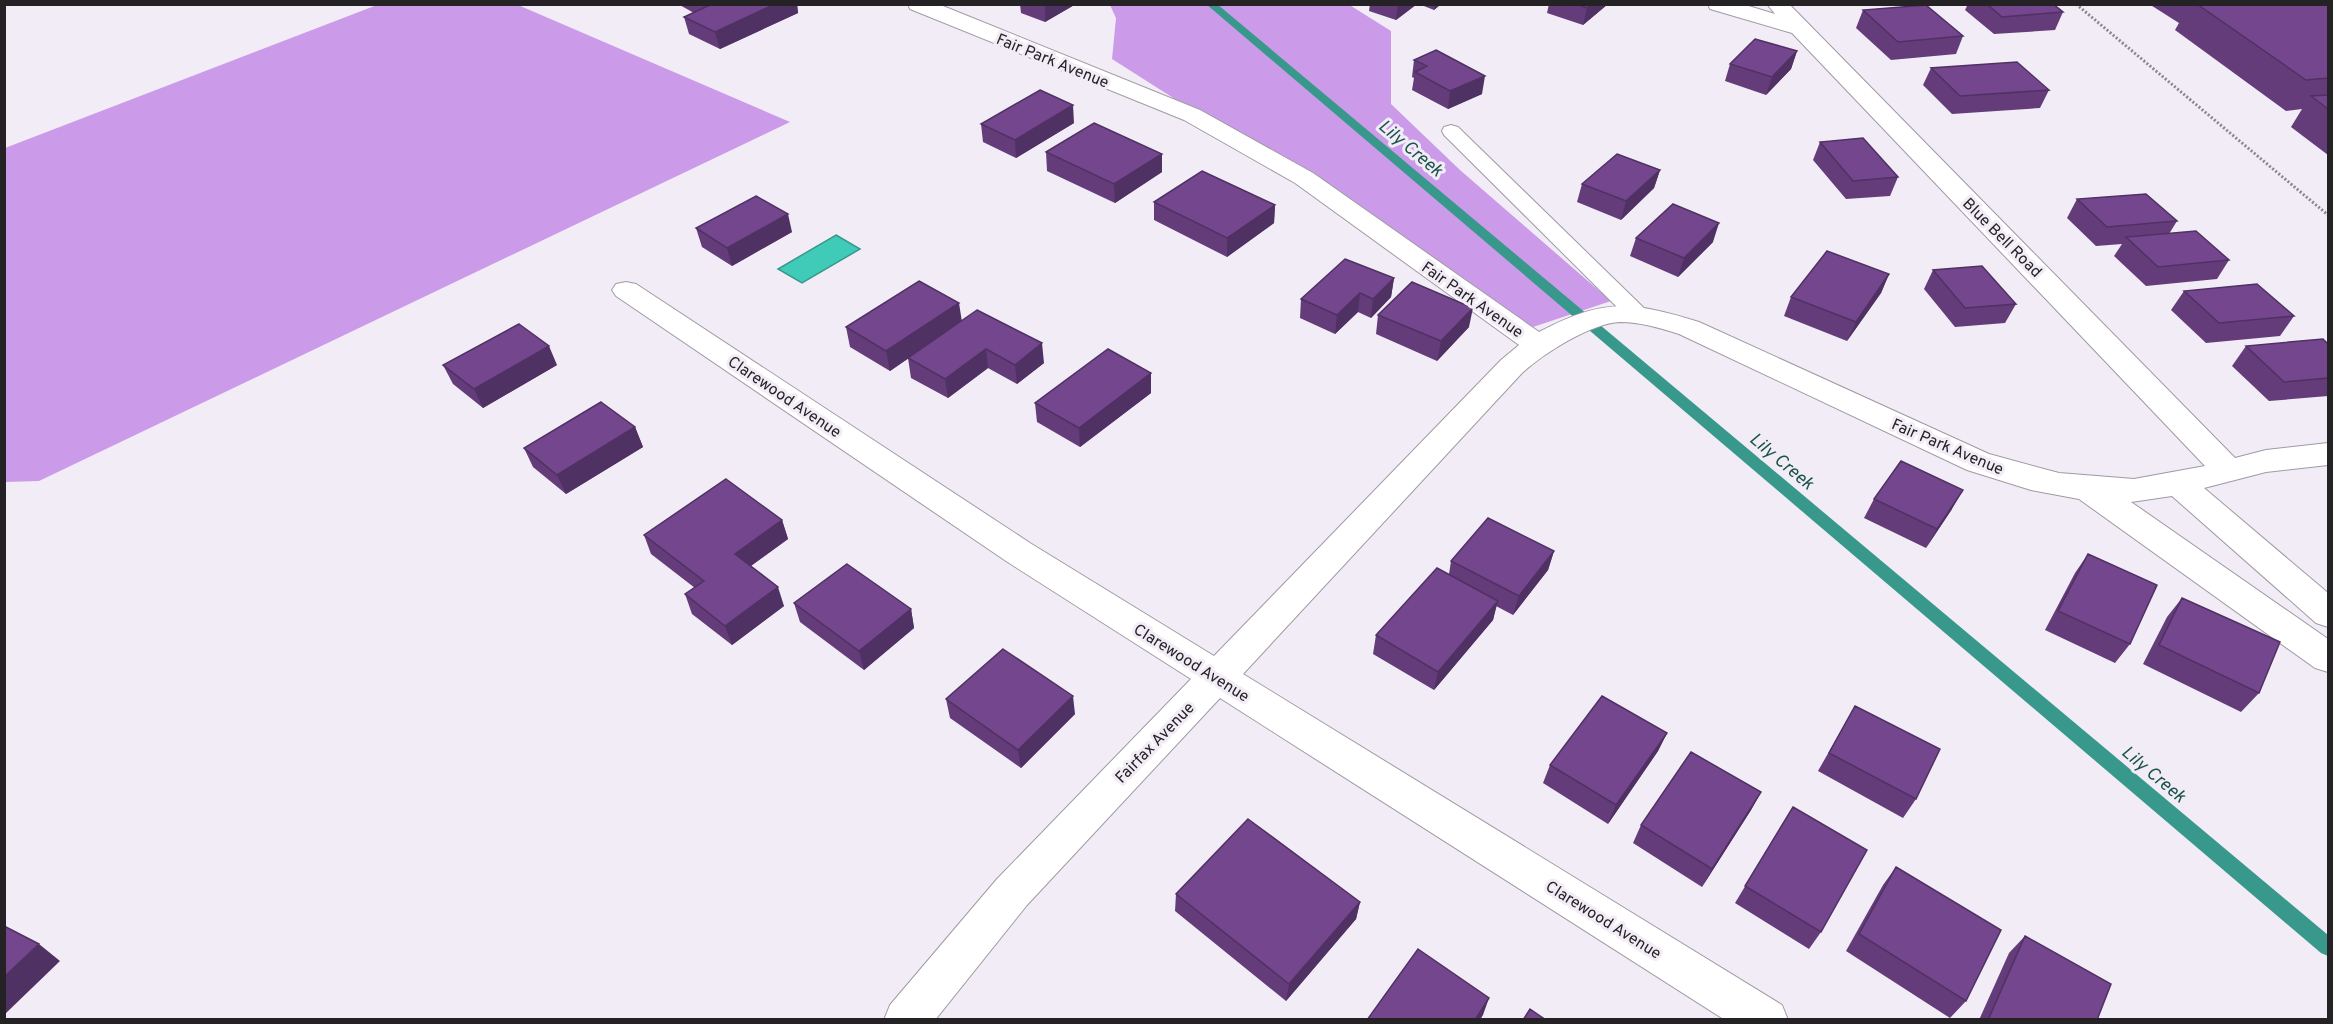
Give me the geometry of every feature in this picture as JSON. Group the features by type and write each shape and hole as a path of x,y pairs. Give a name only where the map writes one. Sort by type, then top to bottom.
{"street":[{"name":"Fair Park Avenue","path":"918,4 1192,115 1304,178 1549,338"},
{"path":"1718,4 1798,28"},
{"name":"Blue Bell Road","path":"1777,4 2155,392 2228,471"},
{"name":"Clarewood Avenue","path":"626,290 1018,552 1766,1020"},
{"name":"Fair Park Avenue","path":"1625,315 1689,328 1978,462 2025,477 2072,487 2134,491 2178,484 2228,471"},
{"path":"1549,338 1625,315"},
{"name":"Fairfax Avenue","path":"906,1020 1012,892 1482,399 1511,364 1549,338"},
{"path":"2228,471 2266,461 2328,454"},
{"path":"2178,484 2328,613"},
{"name":"Fair Park Avenue","path":"2087,488 2328,658"}],"lane":[{"path":"1451,131 1625,315"}],"path":[{"path":"2076,4 2328,215"}],"shaded area":[{"path":"1348,4 1391,31 1391,104 1460,170 1611,301 1533,327 1112,59 1116,18 1110,5"},
{"path":"377,5 518,5 790,122 39,481 5,482 5,148"},
{"path":"836,235 860,249 802,283 778,269"}],"building":[{"path":"712,4 775,4 715,32 684,17"},
{"path":"1577,4 1591,4 1587,8"},
{"path":"1987,4 2053,4 2063,12 2002,17"},
{"path":"2197,4 2328,4 2328,78 2306,80"},
{"path":"1926,5 1963,36 1898,42 1863,10"},
{"path":"1755,39 1797,51 1772,77 1730,64"},
{"path":"1436,50 1485,76 1450,91 1415,72 1427,66 1414,60"},
{"path":"2017,62 2049,90 1960,96 1931,68"},
{"path":"1040,90 1073,105 1015,140 981,124"},
{"path":"2328,95 2328,109 2311,96"},
{"path":"1094,123 1162,154 1114,184 1046,152"},
{"path":"1863,138 1898,177 1853,181 1820,142"},
{"path":"1617,154 1660,170 1626,201 1582,184"},
{"path":"1202,171 1275,205 1227,238 1154,202"},
{"path":"2146,194 2177,221 2107,227 2077,199"},
{"path":"756,196 788,214 727,248 696,228"},
{"path":"1673,204 1719,223 1684,258 1636,238"},
{"path":"2196,231 2229,260 2158,267 2126,237"},
{"path":"1827,251 1889,274 1856,322 1791,297"},
{"path":"1345,259 1394,278 1373,299 1360,293 1337,315 1301,299"},
{"path":"1982,266 2016,304 1965,308 1933,270"},
{"path":"919,281 959,303 886,351 846,327"},
{"path":"1412,282 1473,308 1441,341 1378,315"},
{"path":"2257,284 2294,316 2219,323 2184,291"},
{"path":"977,310 1042,343 1015,365 986,349 945,379 908,358"},
{"path":"519,324 549,346 474,389 443,365"},
{"path":"2323,339 2328,344 2328,378 2284,382 2246,346"},
{"path":"1108,349 1151,373 1079,428 1035,403"},
{"path":"601,402 635,427 557,475 524,448"},
{"path":"1901,461 1963,490 1937,529 1874,499"},
{"path":"726,479 782,520 735,554 778,587 725,626 685,594 704,581 644,535"},
{"path":"1488,518 1554,551 1519,596 1451,561"},
{"path":"2088,554 2157,585 2130,644 2058,611"},
{"path":"847,564 911,609 859,651 794,603"},
{"path":"1437,568 1498,601 1438,672 1376,635"},
{"path":"2182,598 2280,642 2259,693 2159,645"},
{"path":"1003,649 1073,696 1018,750 946,699"},
{"path":"1602,696 1667,733 1616,805 1550,765"},
{"path":"1855,706 1940,749 1916,799 1829,753"},
{"path":"1691,752 1761,792 1712,869 1641,825"},
{"path":"1793,807 1867,850 1821,932 1745,886"},
{"path":"1248,819 1360,902 1289,984 1176,894"},
{"path":"1896,867 2001,930 1966,1001 1859,934"},
{"path":"4,926 39,944 4,977"},
{"path":"2025,936 2111,984 2097,1020 1988,1020"},
{"path":"1418,949 1489,998 1475,1020 1367,1020"},
{"path":"1530,1009 1546,1020 1523,1020"}],"waterway":[{"name":"Lily Creek","path":"1211,4 2328,947"}]}
